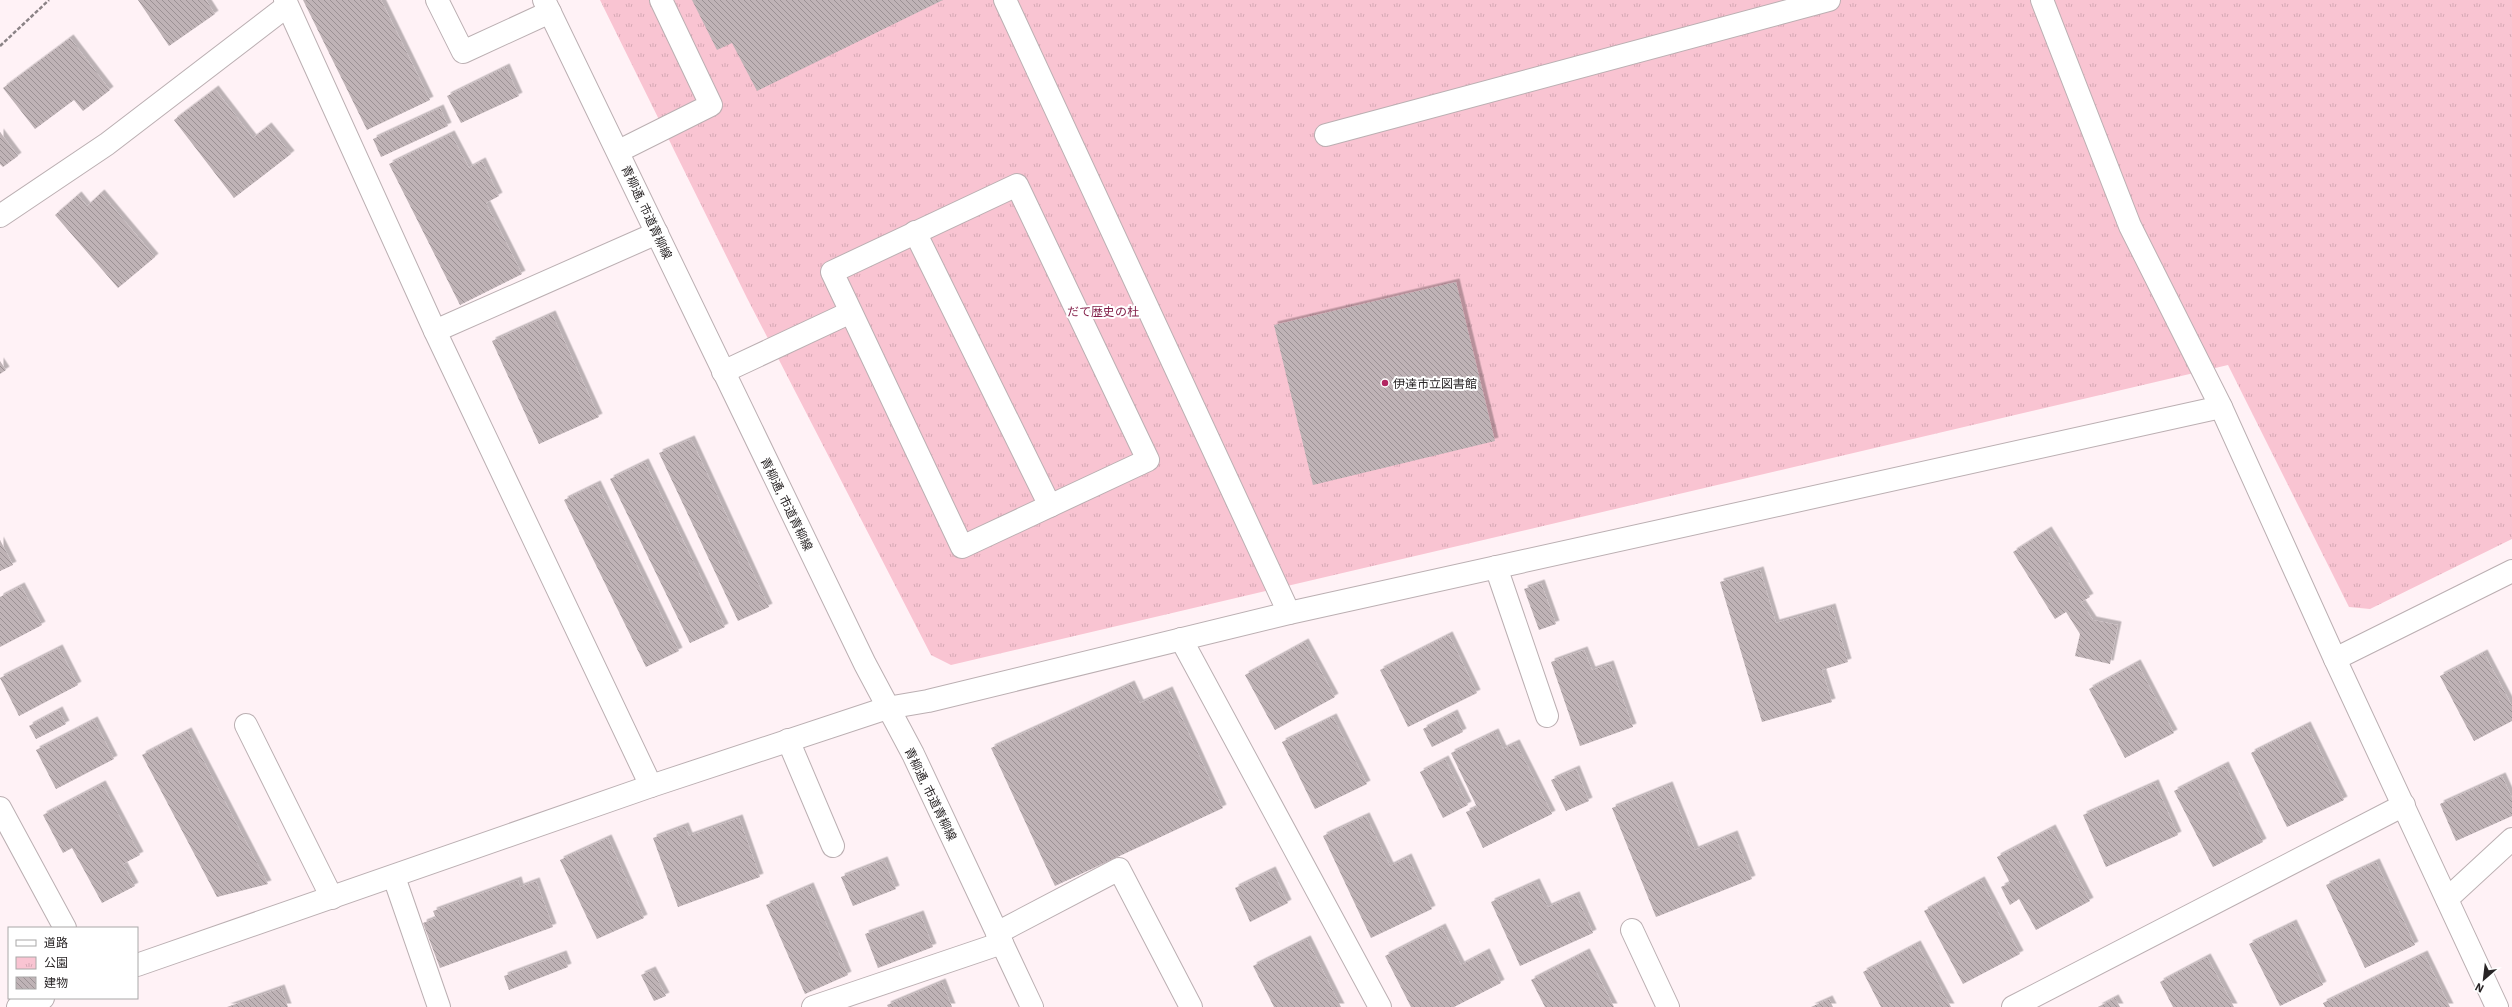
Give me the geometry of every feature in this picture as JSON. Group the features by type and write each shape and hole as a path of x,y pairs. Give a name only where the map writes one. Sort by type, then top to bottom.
{"street":[{"path":"437,0 463,52 547,6"},
{"path":"619,151 712,105 661,0"},
{"path":"1005,0 1289,613"},
{"path":"1326,135 1828,0"},
{"path":"2042,0 2130,226 2221,407 2335,659 2497,1007"},
{"path":"0,216 107,144 286,3 435,331 651,786"},
{"name":"青柳通, 市道青柳線","path":"547,6 619,151 723,372 887,708 913,754 1032,1007"},
{"path":"1017,185 1148,460 962,547 832,272 915,232 1017,185"},
{"path":"915,232 1050,506"},
{"path":"435,331 657,233"},
{"path":"723,372 851,312"},
{"path":"138,965 394,877 651,786 887,708 935,699 1289,613 2221,407"},
{"path":"1496,567 1547,716"},
{"path":"2335,659 2512,571"},
{"path":"1181,639 1380,1007"},
{"path":"246,725 332,898"},
{"path":"788,740 833,846"},
{"path":"2013,1007 2404,805"},
{"path":"0,808 64,927"},
{"path":"2447,899 2512,839"},
{"path":"813,1007 1000,938 1119,869 1191,1007"},
{"path":"394,877 440,1007"},
{"path":"1632,930 1668,1007"},
{"path":"18,1007 40,999"}],"path":[{"path":"0,46 49,0"}],"green space":[{"name":"だて歴史の杜","path":"600,0 2512,0 2512,539 2370,609 2349,607 2228,365 951,665 931,655 747,298"}],"building":[{"path":"138,0 206,0 215,14 169,46"},
{"path":"303,0 381,0 430,100 367,130"},
{"path":"692,0 943,0 757,91 732,43 717,50"},
{"path":"70,38 110,90 83,111 74,100 35,129 3,88"},
{"path":"506,67 519,96 461,123 447,96"},
{"path":"215,89 253,138 268,126 291,154 234,198 174,120"},
{"path":"440,108 448,126 381,157 373,139"},
{"path":"0,132 18,156 3,167 0,164"},
{"path":"451,134 469,168 482,161 499,196 486,203 522,274 460,305 389,164"},
{"path":"101,193 155,257 118,288 55,215 78,195 87,206"},
{"name":"伊達市立図書館","path":"1456,282 1495,441 1313,485 1274,325"},
{"path":"552,314 599,417 539,444 492,341"},
{"path":"0,361 6,370 0,374"},
{"path":"691,439 769,607 738,621 659,453"},
{"path":"645,462 725,627 690,643 610,479"},
{"path":"597,484 679,651 646,667 564,500"},
{"path":"2048,530 2090,597 2081,602 2093,620 2118,625 2110,664 2075,656 2080,634 2066,612 2055,619 2013,552"},
{"path":"0,540 13,565 0,571"},
{"path":"1760,570 1776,623 1832,607 1848,662 1822,670 1832,702 1762,722 1720,582"},
{"path":"1541,583 1556,624 1539,630 1524,589"},
{"path":"21,586 42,625 0,647 0,597"},
{"path":"1449,635 1477,693 1408,727 1380,670"},
{"path":"1305,642 1335,697 1275,730 1245,675"},
{"path":"59,648 78,685 19,716 0,678"},
{"path":"1584,650 1592,670 1610,664 1633,727 1580,746 1551,662"},
{"path":"2484,653 2512,706 2512,721 2474,741 2440,676"},
{"path":"2137,663 2174,733 2125,758 2089,689"},
{"path":"1131,684 1140,703 1169,690 1223,808 1055,886 991,748"},
{"path":"59,710 66,724 36,739 29,726"},
{"path":"1454,713 1463,732 1432,747 1423,729"},
{"path":"1333,717 1367,784 1315,809 1282,742"},
{"path":"94,720 114,759 56,789 36,750"},
{"path":"2307,725 2344,800 2287,827 2251,753"},
{"path":"188,731 268,884 217,897 142,755"},
{"path":"1495,732 1503,749 1516,743 1552,814 1483,848 1466,812 1477,807 1451,753"},
{"path":"1445,759 1468,805 1443,818 1420,772"},
{"path":"2225,765 2263,842 2213,867 2174,791"},
{"path":"1576,769 1589,801 1566,811 1551,780"},
{"path":"2502,776 2512,798 2512,816 2456,841 2440,804"},
{"path":"2155,783 2178,835 2106,867 2083,815"},
{"path":"102,784 140,855 123,864 135,886 102,903 72,848 63,853 43,815"},
{"path":"1669,785 1695,850 1734,834 1752,879 1656,917 1612,808"},
{"path":"1366,816 1390,866 1408,857 1432,909 1371,938 1323,836"},
{"path":"739,818 760,877 678,907 653,838 685,826 689,836"},
{"path":"2052,828 2090,901 2036,930 2019,899 2010,905 2001,887 2010,883 1997,857"},
{"path":"608,838 644,918 597,939 560,860"},
{"path":"884,860 896,889 853,906 841,877"},
{"path":"2376,862 2415,945 2365,968 2326,885"},
{"path":"1272,870 1288,903 1250,922 1235,888"},
{"path":"518,880 520,887 536,881 553,927 440,968 423,923 436,918 433,911"},
{"path":"1981,880 2020,954 1963,984 1924,911"},
{"path":"1536,882 1548,907 1576,895 1593,933 1520,966 1491,902"},
{"path":"810,886 848,975 805,994 766,905"},
{"path":"920,914 933,947 878,968 865,934"},
{"path":"2293,923 2323,985 2280,1006 2249,944"},
{"path":"1442,927 1461,965 1486,952 1501,983 1454,1007 1411,1007 1385,956"},
{"path":"1307,939 1341,1007 1274,1007 1253,966"},
{"path":"1917,944 1951,1007 1881,1007 1863,972"},
{"path":"1586,952 1614,1007 1545,1007 1531,980"},
{"path":"563,954 568,967 509,990 504,976"},
{"path":"2424,954 2450,1007 2325,1007 2323,1003"},
{"path":"2207,957 2234,1007 2173,1007 2160,982"},
{"path":"652,970 666,996 654,1001 641,975"},
{"path":"942,982 952,1007 888,1007 887,1005"},
{"path":"281,988 288,1007 227,1007"},
{"path":"2115,998 2120,1007 2098,1007"},
{"path":"1829,999 1833,1007 1811,1007"}],"place":[{"name":"伊達市立図書館","path":"1385,383"}]}
